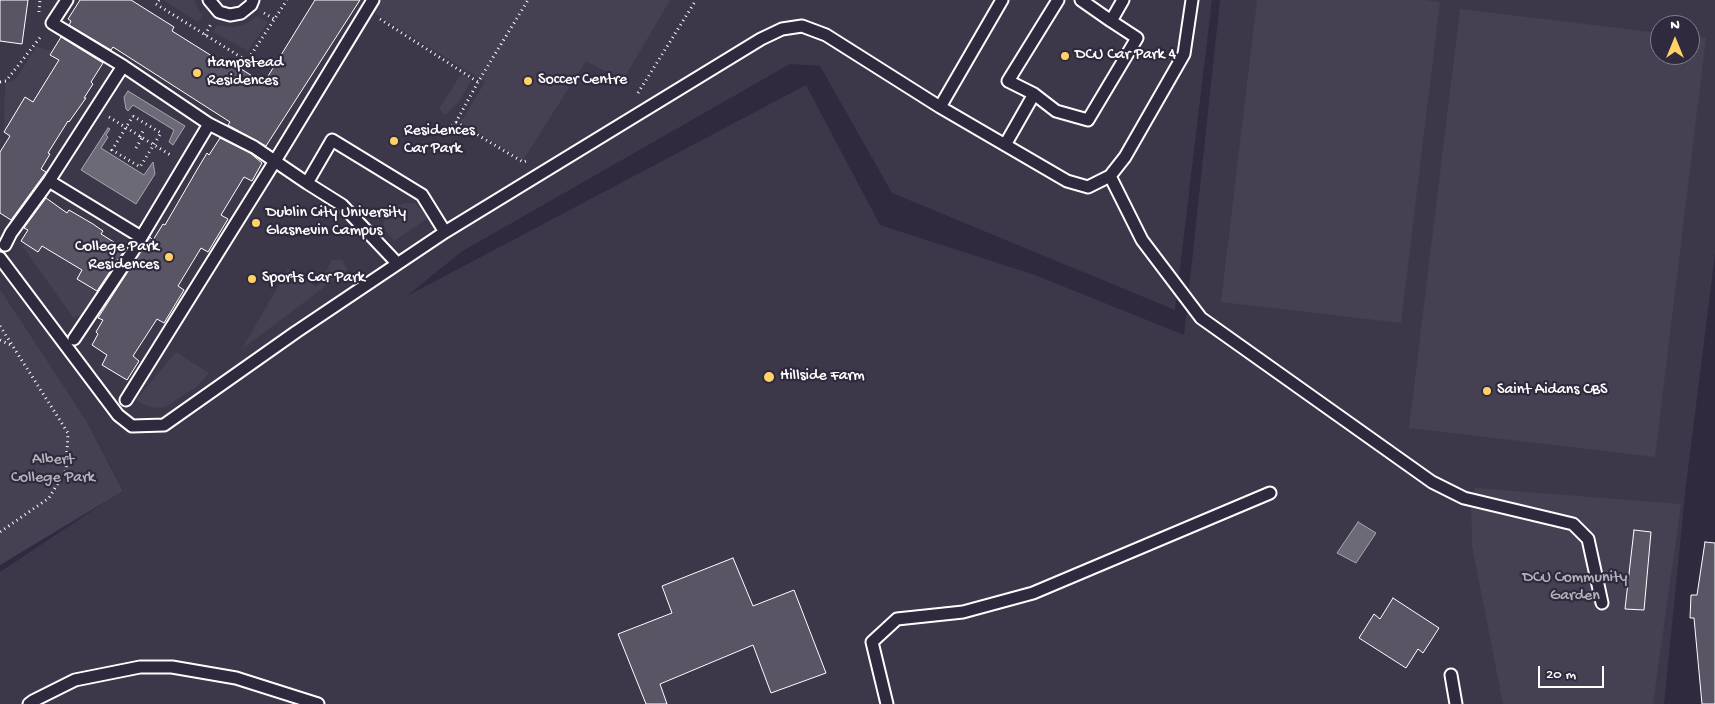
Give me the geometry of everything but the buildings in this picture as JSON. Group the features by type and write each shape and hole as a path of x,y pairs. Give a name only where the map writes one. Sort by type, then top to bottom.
{"lane":[{"path":"67,0 52,23 123,66 209,124 254,147 342,204 397,264"},
{"path":"209,0 219,12 230,15 242,13 253,0"},
{"path":"126,400 373,0"},
{"path":"940,107 1002,0"},
{"path":"1058,0 1008,81 1034,94 1056,111 1088,120 1138,38 1081,0"},
{"path":"1112,21 1123,0"},
{"path":"0,258 118,415 132,426 164,425 296,332 445,232 761,39 782,29 802,26 826,35 940,107 1067,181 1088,187 1110,176 1125,157 1184,54 1192,0"},
{"path":"4,245 50,181 123,66"},
{"path":"1005,145 1034,94"},
{"path":"74,340 141,237 209,124"},
{"path":"307,183 332,140 422,194 445,232"},
{"path":"1110,176 1142,240 1201,318 1432,482 1464,498 1573,524 1588,539 1602,603"},
{"path":"50,181 141,237"},
{"path":"887,704 872,642 897,619 963,612 1033,593 1270,493"},
{"path":"29,704 75,680 140,667 172,667 236,678 318,704"},
{"path":"1451,674 1456,704"}],"path":[{"path":"39,14 40,0"},
{"path":"452,126 528,0"},
{"path":"636,96 696,0"},
{"path":"366,10 478,82"},
{"path":"0,86 0,82 6,81 52,23"},
{"path":"96,108 184,164"},
{"path":"133,116 161,133 140,167 112,150 126,128 133,116"},
{"path":"456,122 523,162 532,158"},
{"path":"136,148 143,131"},
{"path":"0,326 68,434 66,470 49,498 0,532"},
{"path":"0,340 13,346"}],"shaded area":[{"path":"0,0 1212,0 1175,310 892,193 820,66 790,64 461,252 407,296 806,85 880,225 1035,275 1184,335 1220,0 1715,0 1715,254 1686,485 1664,704 0,704 0,572 123,490 86,420 0,289"},
{"path":"128,91 185,126 173,145 169,142 174,130 133,105 128,111 126,109 124,97"},
{"path":"108,128 110,129 106,135 108,137 101,148 144,175 153,162 155,174 136,204 81,170"},
{"path":"1358,522 1376,533 1356,563 1337,553"}],"green space":[{"path":"163,0 194,0 200,13 203,15 198,22"},
{"name":"Soccer Centre","path":"381,0 670,0 623,80 586,61 523,160 461,122 485,82 373,12"},
{"path":"1257,0 1425,0 1440,2 1401,323 1221,302"},
{"path":"1460,9 1650,32 1650,65 1700,65 1700,37 1706,38 1655,457 1409,428"},
{"path":"257,16 268,22 248,51 213,32 217,25 234,27 246,24"},
{"path":"36,47 53,51 50,55 59,60 33,102 25,97 4,132 5,84 16,79"},
{"path":"461,74 471,80 459,102 445,115 439,109"},
{"path":"404,203 415,203 428,218 394,241 385,230 383,224 385,217 393,208"},
{"path":"24,244 38,252 42,246 82,270 77,279 96,291 98,287 96,296 83,316 76,316 75,320 23,247"},
{"path":"342,259 347,270 242,349 288,269 317,287 332,260"},
{"name":"Albert College Park","path":"0,289 86,420 123,491 0,565"},
{"path":"176,352 209,373 196,387 165,407 155,408 136,400"},
{"name":"DCU Community Garden","path":"1475,488 1681,504 1653,704 1503,704 1472,546 1471,502"}],"place":[{"name":"DCU Car Park 4","path":"1065,56"},
{"name":"Hampstead Residences","path":"197,73"},
{"name":"Soccer Centre","path":"528,81"},
{"name":"Residences Car Park","path":"394,141"},
{"name":"Dublin City University Glasnevin Campus","path":"256,223"},
{"name":"College Park Residences","path":"169,257"},
{"name":"Sports Car Park","path":"252,279"},
{"name":"Hillside Farm","path":"769,377"},
{"name":"Saint Aidans CBS","path":"1487,391"}]}
